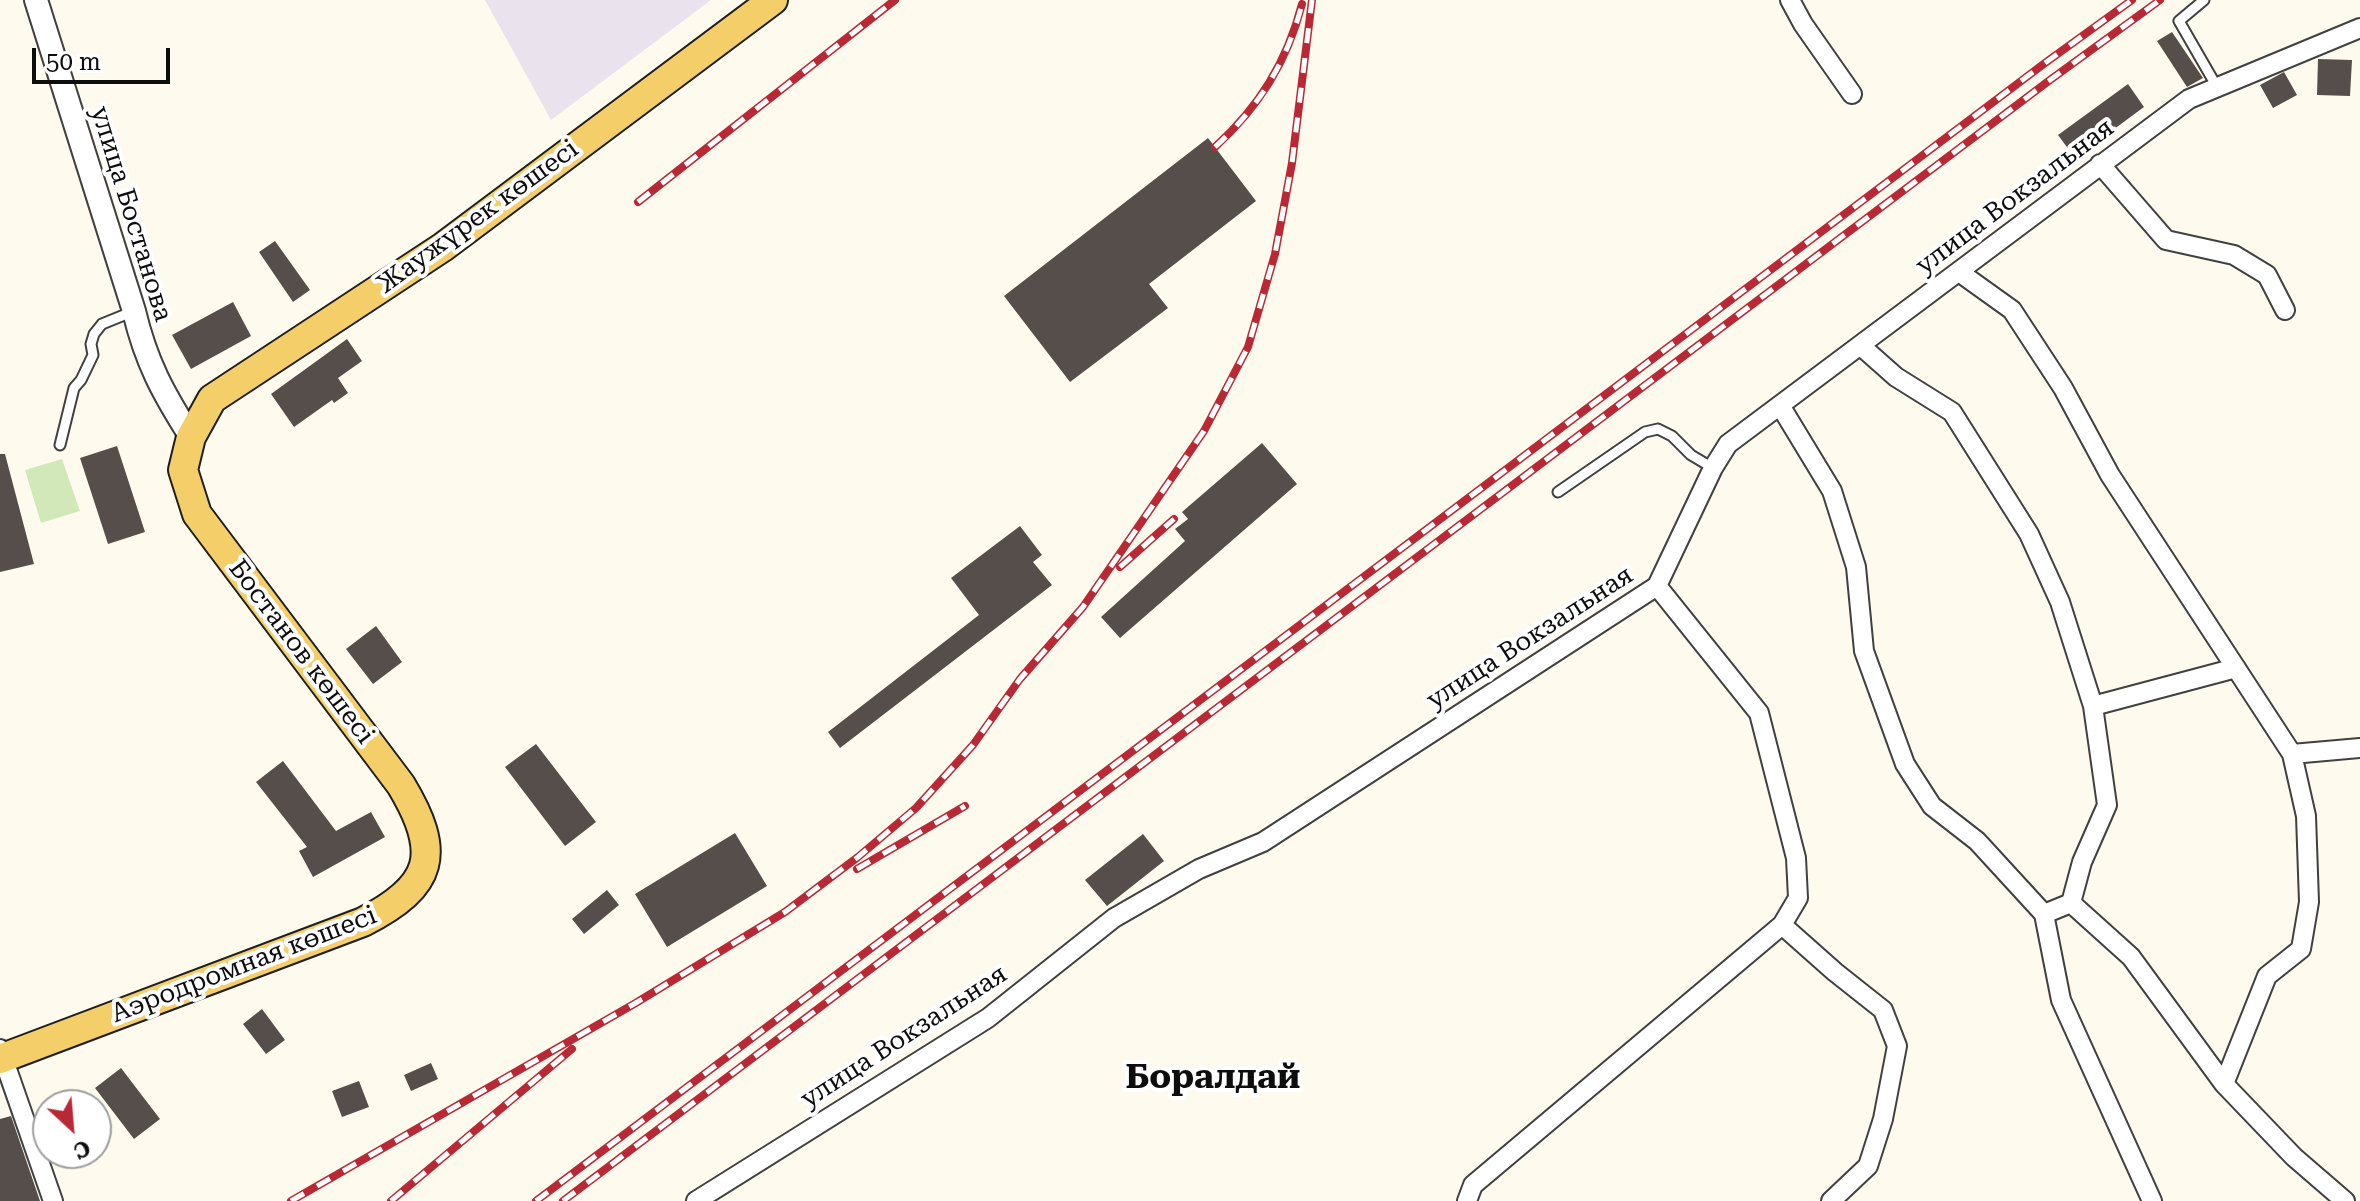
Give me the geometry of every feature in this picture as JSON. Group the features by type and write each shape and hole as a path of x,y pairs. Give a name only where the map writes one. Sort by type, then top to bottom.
{"main road":[{"name":"Жаужүрек көшесі","path":"191,437 212,399 443,247 773,0"},
{"name":"Бостанов көшесі","path":"191,437 183,470 197,514 401,785 420,819 425,835 425,866"},
{"name":"Аэродромная көшесі","path":"1,1056 363,922 395,905 418,881 425,866"}],"street":[{"name":"улица Бостанова","path":"36,0 134,311 143,349 191,437"},
{"path":"1790,0 1852,94"},
{"name":"улица Вокзальная","path":"696,1201 988,1018 1114,918 1199,869 1263,842 1657,586 1713,468 1728,444 2189,99 2360,28"},
{"path":"2100,164 2166,240 2234,255 2267,275 2285,310"},
{"path":"1959,272 2012,310 2063,388 2110,475 2292,754 2306,816 2309,902 2301,949 2267,976 2224,1084"},
{"path":"1861,346 1896,377 1952,412 2029,534 2060,602 2093,706 2107,805 2082,862 2071,903"},
{"path":"1781,407 1832,491 1856,567 1864,651 1905,764 1932,806 1977,841 2044,914 2061,1000 2152,1201"},
{"path":"1467,1201 1473,1185 1782,925 1798,898 1796,858 1759,713 1657,586"},
{"path":"2093,706 2236,668"},
{"path":"2292,754 2360,748"},
{"path":"2044,914 2071,903"},
{"path":"2071,903 2131,957 2224,1084 2294,1157 2345,1201"},
{"path":"1782,925 1883,1010 1897,1046 1883,1119 1868,1166 1831,1201"},
{"path":"1,1056 53,1201"}],"lane":[{"path":"2204,0 2179,21 2217,87"},
{"path":"60,445 74,388 93,355 91,344 94,334 102,324 134,311"},
{"path":"1558,492 1645,432 1658,429 1713,468"}],"shaded area":[{"path":"485,0 711,0 551,120"}],"green space":[{"path":"62,459 80,511 41,523 25,470"}],"building":[{"path":"2172,32 2203,78 2187,87 2157,41"},
{"path":"2318,59 2352,60 2350,96 2317,95"},
{"path":"2284,72 2297,95 2273,108 2260,85"},
{"path":"2128,84 2144,107 2075,158 2058,135"},
{"path":"1208,138 1256,201 1149,284 1168,308 1070,382 1004,296"},
{"path":"275,241 310,290 293,302 259,252"},
{"path":"233,302 251,336 191,369 172,335"},
{"path":"347,339 362,361 338,378 348,393 334,403 332,400 294,427 271,394"},
{"path":"1262,443 1297,484 1120,638 1101,617 1185,541 1175,529 1188,519 1182,512"},
{"path":"117,446 145,532 108,544 80,458"},
{"path":"0,454 5,454 34,564 0,572"},
{"path":"1020,526 1042,555 1033,562 1052,585 840,748 828,732 979,615 951,578"},
{"path":"376,626 402,662 373,684 346,649"},
{"path":"536,744 596,822 565,846 505,767"},
{"path":"283,761 336,831 371,812 385,837 313,877 299,851 307,847 256,782"},
{"path":"735,833 767,886 667,947 635,894"},
{"path":"1143,834 1164,861 1107,906 1085,880"},
{"path":"607,890 619,905 584,934 572,919"},
{"path":"262,1009 285,1040 266,1054 243,1024"},
{"path":"431,1063 438,1079 411,1091 404,1075"},
{"path":"121,1068 160,1119 134,1139 112,1110 112,1089 95,1088"},
{"path":"359,1081 369,1107 342,1117 332,1091"},
{"path":"11,1116 40,1201 0,1201 0,1119"}],"railway":[{"path":"638,202 895,0"},
{"path":"291,1201 634,1004 785,912 916,808 973,745 1020,679 1083,607 1204,431 1248,347 1275,254 1292,163 1312,0"},
{"path":"536,1201 2132,0"},
{"path":"563,1201 2160,0"},
{"path":"1215,147 1245,116 1269,82 1288,45 1302,4"},
{"path":"1120,567 1174,519"},
{"path":"857,869 965,806"},
{"path":"391,1201 572,1049"}],"district":[{"name":"Боралдай","path":"1213,1078"}]}
